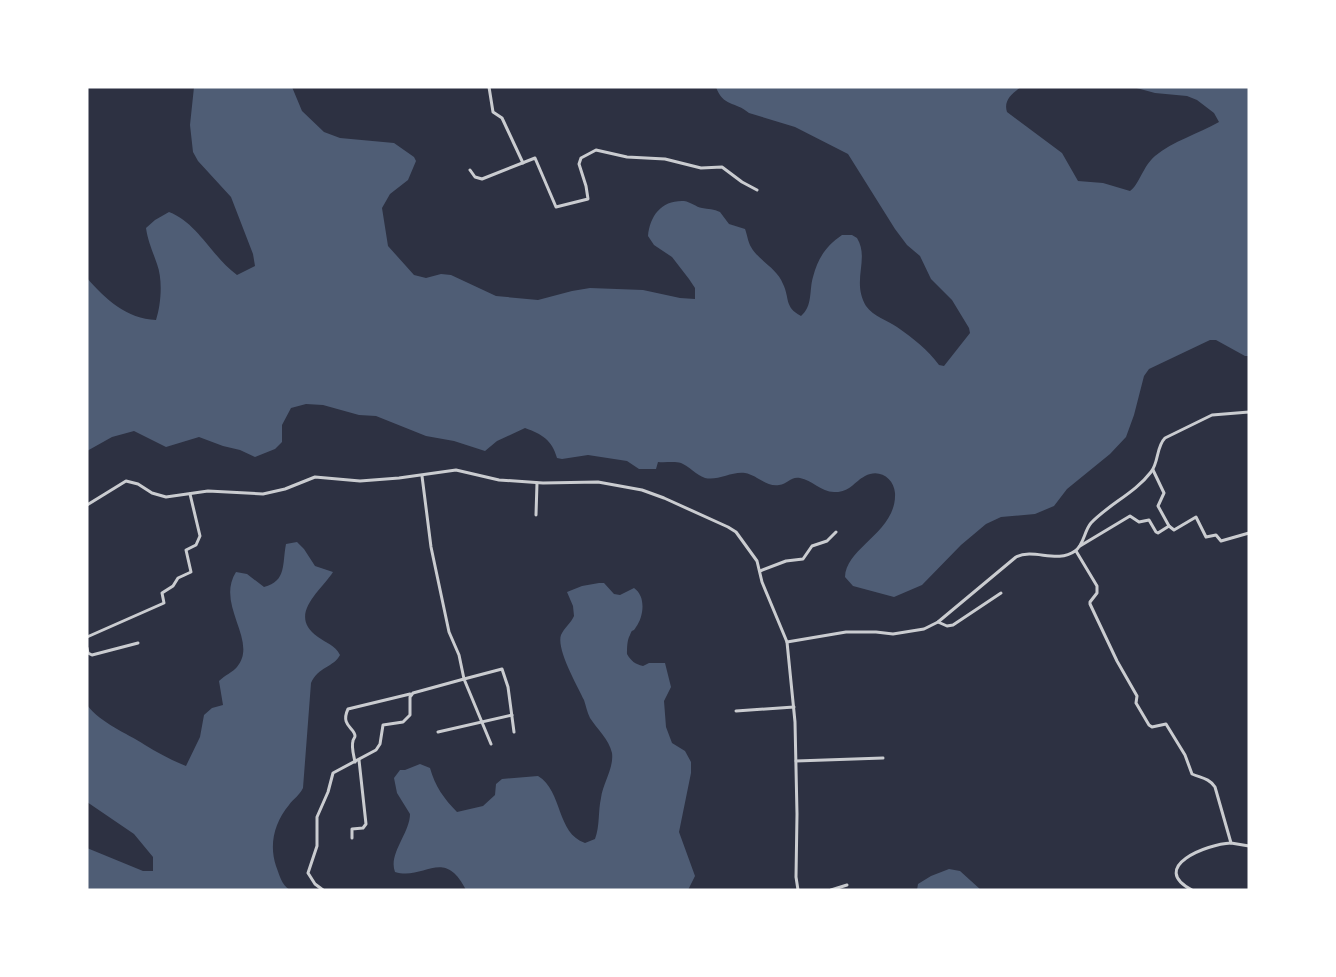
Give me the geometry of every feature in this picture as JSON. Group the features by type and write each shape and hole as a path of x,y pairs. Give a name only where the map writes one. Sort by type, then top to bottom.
{"street":[{"path":"489,87 493,112 502,118 523,163"},
{"path":"470,170 475,177 482,179 536,159 556,207 588,199 579,164 581,158 596,150 627,157 665,159 701,168 722,167 757,190"},
{"path":"787,642 846,632 892,634 924,629 938,622 1016,557 1024,554 1058,556 1076,551 1090,524 1131,492 1153,470 1160,443 1165,438 1212,415 1249,412"},
{"path":"87,505 126,481 138,483 159,496 173,497 207,491 263,494 285,489 315,477 360,481 422,476 456,470 489,479 537,483 597,482 642,490 736,532 757,561 762,582 787,642 794,706 798,890"},
{"path":"1153,470 1164,493 1158,506 1173,530 1196,517 1206,537 1216,535 1221,541 1249,533"},
{"path":"422,476 431,547 449,632 459,655 464,679 474,706 484,722 491,744"},
{"path":"536,515 537,483"},
{"path":"87,637 165,603 162,593 173,586 178,578 191,572 186,550 196,546 200,537 190,494"},
{"path":"1080,546 1130,516 1139,522 1149,520 1158,533 1169,526"},
{"path":"760,571 786,561 803,559 812,546 827,541 836,532"},
{"path":"1076,551 1097,586 1097,593 1090,604 1117,661 1137,696 1136,704 1151,727 1166,724 1185,755 1192,774 1202,776 1215,787 1232,843"},
{"path":"938,622 947,626 953,625 1000,593"},
{"path":"87,648 88,653 92,655 138,643"},
{"path":"352,838 352,829 363,828 366,824 352,742 355,736 347,726 345,716 348,709 502,669 508,687 514,732"},
{"path":"323,890 315,884 308,873 317,846 317,817 333,773 372,754 380,744 383,725 408,719 412,694"},
{"path":"736,711 794,706"},
{"path":"438,732 512,715"},
{"path":"796,761 884,758"},
{"path":"1192,890 1179,882 1175,876 1180,864 1201,849 1232,843 1249,846"},
{"path":"831,890 847,885"}],"water":[{"path":"194,87 292,87 302,111 324,132 340,138 394,143 414,157 416,161 408,180 390,194 382,208 388,246 414,275 426,278 441,274 451,275 496,296 538,300 590,288 643,290 695,299 695,288 689,279 672,257 654,245 648,236 651,222 658,210 669,203 684,201 720,212 729,224 745,229 751,247 780,278 790,306 801,316 807,308 813,277 823,253 842,235 852,235 857,238 862,254 860,288 866,306 909,335 939,365 944,366 970,333 969,328 952,300 931,279 920,256 907,245 895,229 848,154 795,127 749,113 722,98 716,87 1021,87 1008,100 1007,112 1062,153 1078,181 1103,183 1130,191 1155,156 1219,122 1214,113 1197,100 1187,96 1155,93 1133,87 1249,87 1249,356 1216,340 1210,340 1149,369 1144,376 1126,437 1110,454 1067,489 1054,506 1035,514 1001,517 986,524 961,545 922,585 894,597 853,586 845,577 854,557 880,529 893,507 895,493 892,483 885,476 875,473 861,478 848,489 839,492 825,490 800,478 774,485 745,473 710,479 678,462 658,462 656,469 639,469 627,461 588,455 557,458 546,438 525,428 497,441 485,451 454,441 426,436 376,416 359,415 323,405 306,404 291,408 282,425 282,442 275,449 255,457 199,437 166,447 134,431 112,437 87,451 87,278 101,293 126,312 145,319 156,320 161,285 146,228 169,212 197,232 228,268 237,275 255,266 253,254 231,197 198,161 193,152 190,125"},
{"path":"297,542 315,566 333,572 309,604 305,620 309,629 333,646 340,655 311,683 303,788 284,812 274,834 273,850 276,866 283,882 290,890 87,890 87,848 143,871 153,871 153,857 134,834 87,802 87,705 114,727 160,754 186,766 200,737 204,715 212,708 223,705 219,681 237,667 242,657 241,634 230,597 231,584 236,572 247,574 264,587 271,584 277,581 282,571 286,544"},
{"path":"604,583 614,594 620,595 634,588 640,596 642,612 627,644 627,654 630,659 643,666 649,663 665,663 671,687 664,701 666,727 672,743 685,751 691,762 691,773 679,832 695,876 688,890 466,890 458,877 442,867 405,874 395,872 394,858 407,829 410,814 397,793 394,778 400,770 420,764 430,768 440,792 457,812 483,806 495,795 496,784 502,779 538,776 552,791 564,821 576,838 585,843 595,839 601,798 612,753 606,739 590,718 564,658 560,641 562,632 574,616 573,606 567,592"},
{"path":"949,869 960,871 981,890 917,890 918,884"}]}
